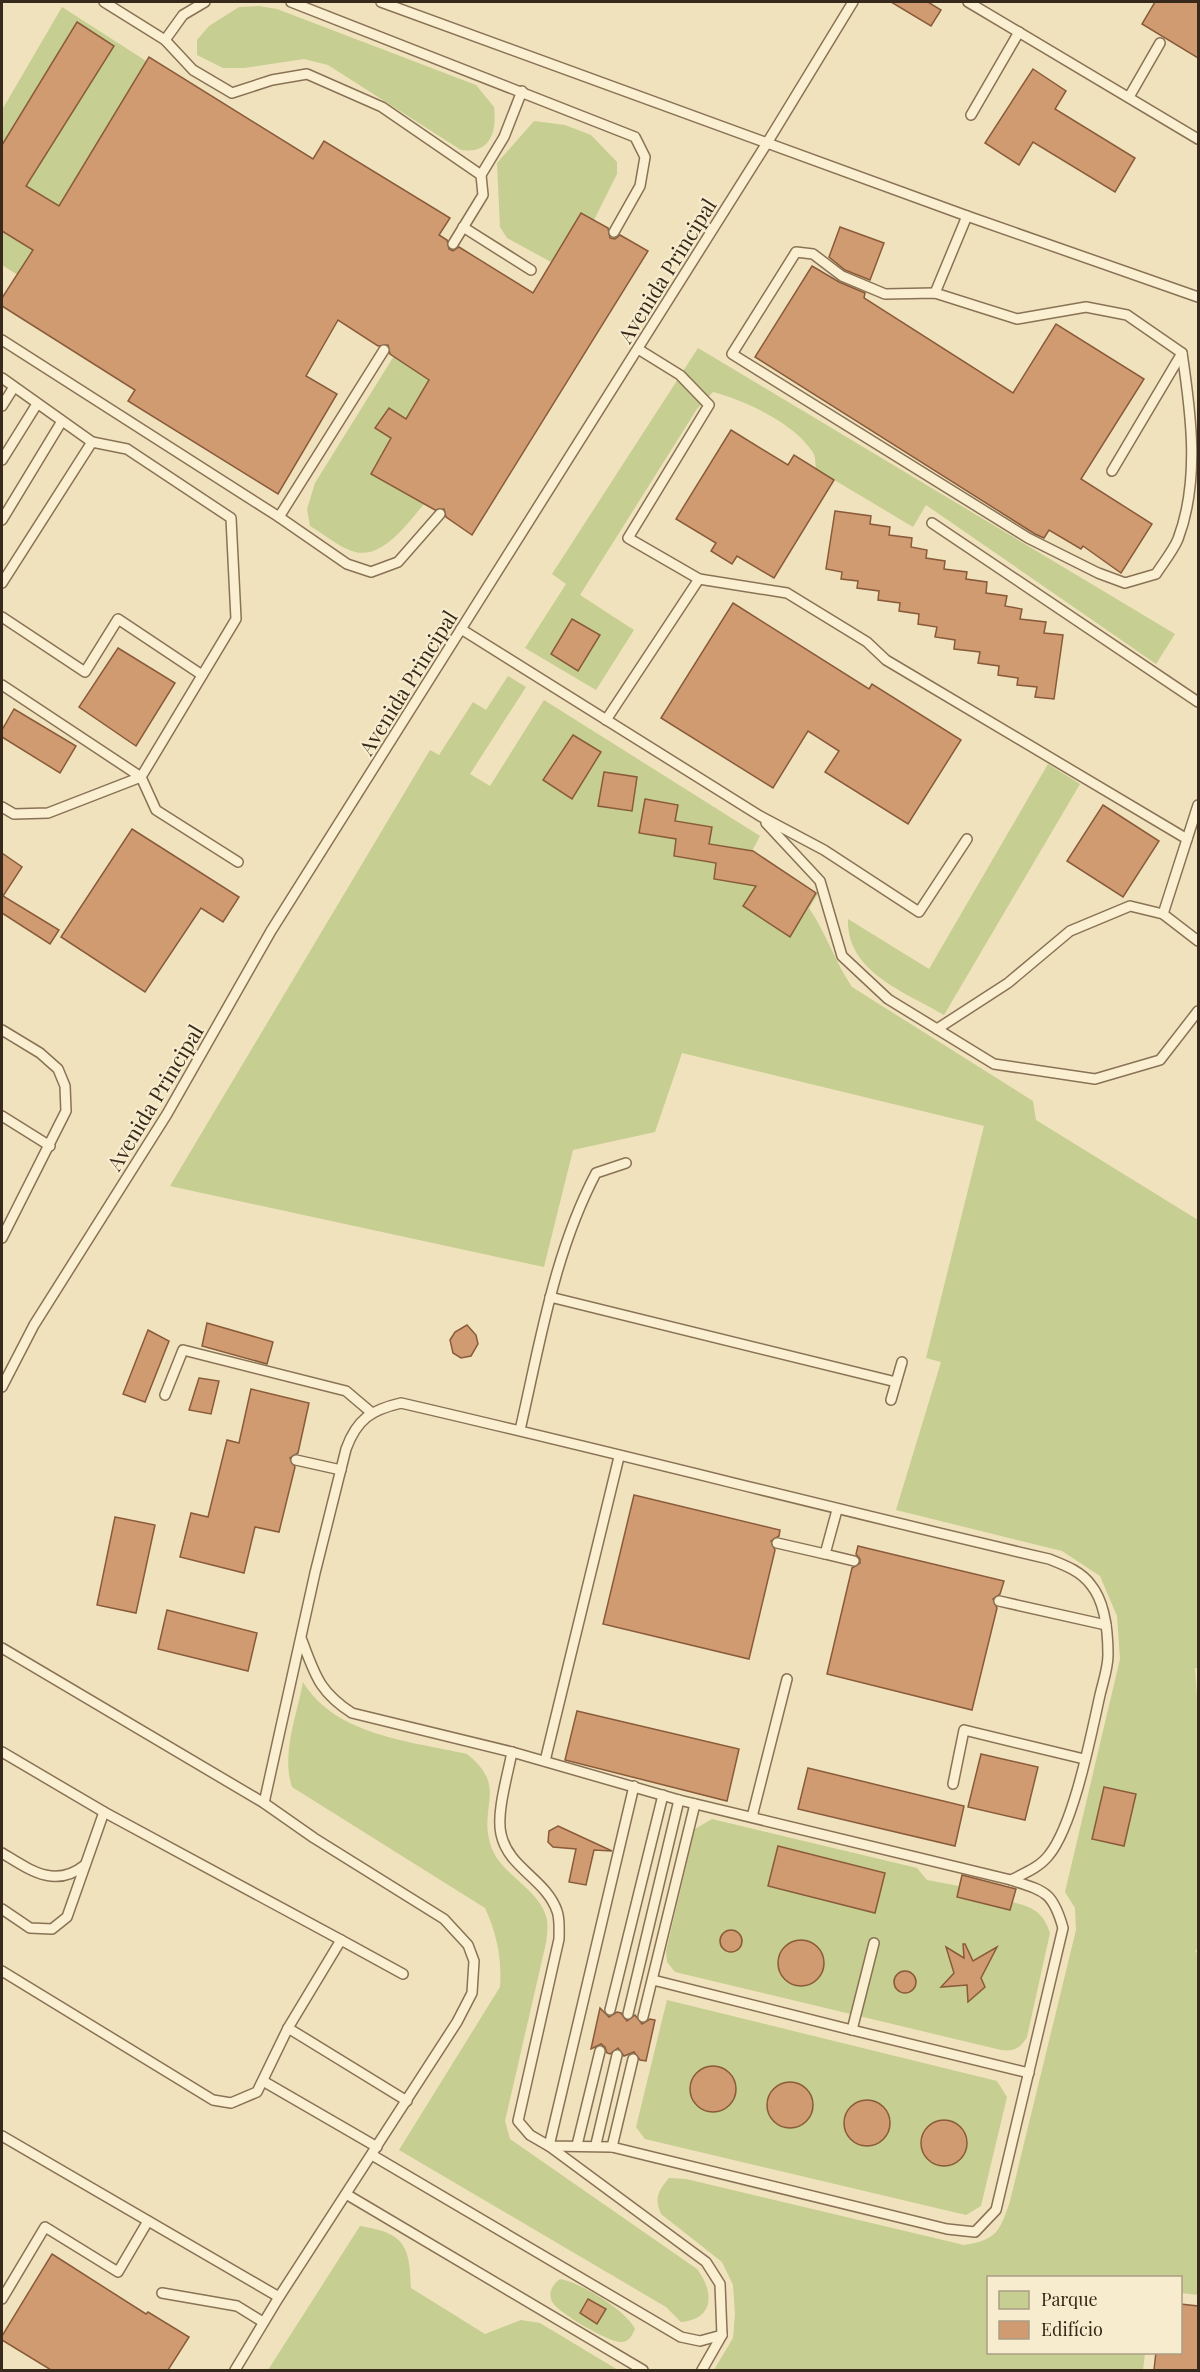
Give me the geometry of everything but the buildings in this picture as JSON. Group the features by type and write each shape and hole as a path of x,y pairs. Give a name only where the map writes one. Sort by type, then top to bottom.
{"lane":[{"path":"104,2 165,40 193,70 232,93 272,80 307,74 382,107 481,175"},
{"path":"165,40 183,15 205,2"},
{"path":"291,2 635,137 645,157 640,186 614,232"},
{"path":"381,2 966,216 1198,297"},
{"name":"Avenida Principal","path":"2,1387 34,1325 167,1114 271,931 638,349 853,2"},
{"path":"968,2 1198,139"},
{"path":"971,115 1018,32"},
{"path":"1129,98 1160,43"},
{"path":"453,244 483,195 481,175 504,137 522,91"},
{"path":"935,293 966,216"},
{"path":"463,227 531,270"},
{"path":"796,252 813,254 843,276 885,294 935,293 1017,319 1086,307 1127,315 1182,353 1194,440 1189,500 1178,539 1156,574 1125,583 1098,573 1028,538 732,354 796,252"},
{"path":"2,340 279,517 347,564 371,572 398,562 440,514"},
{"path":"638,349 680,375 709,405 628,538 699,579 787,593 867,642 886,660 1187,839"},
{"path":"279,517 384,350"},
{"path":"1112,471 1182,353"},
{"path":"2,378 92,442 127,449 231,518 236,619 141,777 48,813 14,814 2,807"},
{"path":"2,406 14,387"},
{"path":"2,460 37,404"},
{"path":"2,520 62,421"},
{"path":"2,583 92,442"},
{"path":"932,523 1198,702"},
{"path":"606,720 699,579"},
{"path":"2,618 85,672 118,619 202,675"},
{"path":"461,629 760,816 824,850 919,912 967,839"},
{"path":"2,685 141,777 156,810 238,862"},
{"path":"1163,914 1198,805"},
{"path":"760,816 820,881 842,956 888,999 994,1064 1095,1079 1160,1060 1198,1011"},
{"path":"937,1029 962,1016 1008,983 1070,931 1130,906 1163,914 1198,941"},
{"path":"2,1030 40,1053 58,1069 65,1086 66,1111 2,1238"},
{"path":"2,1116 50,1146"},
{"path":"520,1430 556,1270 596,1173 626,1163"},
{"path":"550,1297 896,1382"},
{"path":"165,1395 183,1350 346,1391 372,1413"},
{"path":"891,1400 902,1362"},
{"path":"264,1803 341,1470 353,1431 372,1413 402,1403 520,1430 837,1510 1049,1559 1072,1568 1091,1584 1100,1602 1106,1625 1108,1657 1084,1759 1062,1832 1049,1856 1033,1869 1011,1880"},
{"path":"545,1761 619,1456"},
{"path":"296,1460 341,1470"},
{"path":"825,1554 837,1510"},
{"path":"777,1543 854,1561"},
{"path":"999,1601 1106,1625"},
{"path":"301,1638 316,1678 331,1699 352,1713 512,1752 679,1800 1011,1880 1046,1891 1058,1909 1063,1928 996,2210 975,2232 946,2229 612,2147 596,2144 549,2146"},
{"path":"2,1648 264,1803 314,1838 444,1919 468,1945 474,1961 474,1979 470,2000 263,2322 235,2370"},
{"path":"752,1817 787,1679"},
{"path":"952,1784 964,1730 1084,1759"},
{"path":"2,1752 104,1812 403,1974"},
{"path":"512,1752 501,1816 501,1834 512,1860 541,1884 558,1913 559,1939 518,2121 530,2135 549,2146 706,2262 720,2284 722,2335 702,2370"},
{"path":"549,2146 634,1786"},
{"path":"610,2010 663,1795"},
{"path":"628,2014 679,1800"},
{"path":"643,2017 695,1804"},
{"path":"2,1910 30,1928 52,1929 67,1917 104,1812"},
{"path":"2,1853 29,1869 54,1877 72,1875 87,1863"},
{"path":"2,1971 213,2100 231,2103 257,2092 288,2028 341,1940"},
{"path":"852,2030 873,1943"},
{"path":"652,1980 1029,2073"},
{"path":"288,2028 407,2101"},
{"path":"578,2145 600,2051"},
{"path":"596,2144 617,2055"},
{"path":"612,2147 633,2059"},
{"path":"263,2081 681,2337 700,2341 722,2335"},
{"path":"2,2136 279,2297"},
{"path":"346,2194 643,2370"},
{"path":"2,2299 45,2227 118,2272 148,2221"},
{"path":"162,2293 237,2306 263,2322"}],"green space":[{"path":"259,6 277,9 476,85 494,107 494,125 490,140 479,149 461,150 328,65 304,59 244,68 223,68 197,55 197,40 209,26 239,7"},
{"path":"62,7 146,61 18,275 2,265 2,110"},
{"path":"534,121 565,125 591,135 617,162 617,174 594,220 581,213 551,262 507,238 500,227 497,163"},
{"path":"456,338 406,419 389,408 375,428 391,438 371,474 425,503 395,537 376,550 366,553 355,552 344,547 310,526 307,509 315,483 394,356"},
{"path":"698,348 1175,634 1156,664 926,505 913,527 816,469 812,451 804,441 781,422 753,407 713,392 697,409 580,595 634,630 596,690 525,648 566,584 552,574"},
{"path":"508,676 526,687 470,774 490,786 544,700 760,836 752,851 818,894 809,908 852,987 1033,1101 1036,1120 1198,1220 1198,1668 1195,1668 1198,1711 1198,1950 1195,1950 1198,1955 1198,2295 1182,2293 1182,2276 987,2276 987,2354 1145,2354 1143,2370 714,2370 733,2338 735,2314 733,2285 722,2262 661,2214 658,2203 660,2191 669,2178 686,2179 964,2245 984,2240 996,2232 1010,2201 1076,1930 1075,1908 1065,1892 1120,1659 1117,1616 1100,1576 1062,1551 896,1510 941,1362 926,1358 984,1126 682,1053 655,1132 573,1150 544,1267 170,1186 430,750 439,755 473,702 486,710"},
{"path":"1048,764 1080,784 944,1015 896,988 867,967 850,937 848,919 929,969"},
{"path":"303,1682 317,1700 354,1725 399,1740 467,1754 486,1776 490,1797 488,1830 490,1843 502,1864 536,1899 547,1920 546,1943 505,2121 510,2139 697,2269 703,2277 708,2295 708,2303 700,2316 681,2322 666,2307 399,2150 500,1987 498,1947 485,1908 292,1787 288,1761 289,1748"},
{"path":"712,1819 917,1868 927,1880 959,1886 957,1897 1010,1910 1012,1902 1036,1912 1044,1920 1050,1933 1027,2037 1019,2047 1001,2050 675,1972 667,1962 666,1951 695,1829"},
{"path":"667,2000 997,2081 1007,2097 981,2206 966,2215 645,2139 636,2127"},
{"path":"360,2226 395,2237 406,2251 411,2288 485,2334 521,2320 540,2323 618,2370 268,2370"},
{"path":"560,2279 590,2291 623,2314 635,2329 630,2337 622,2342 607,2338 557,2308 551,2300 550,2293"}]}
